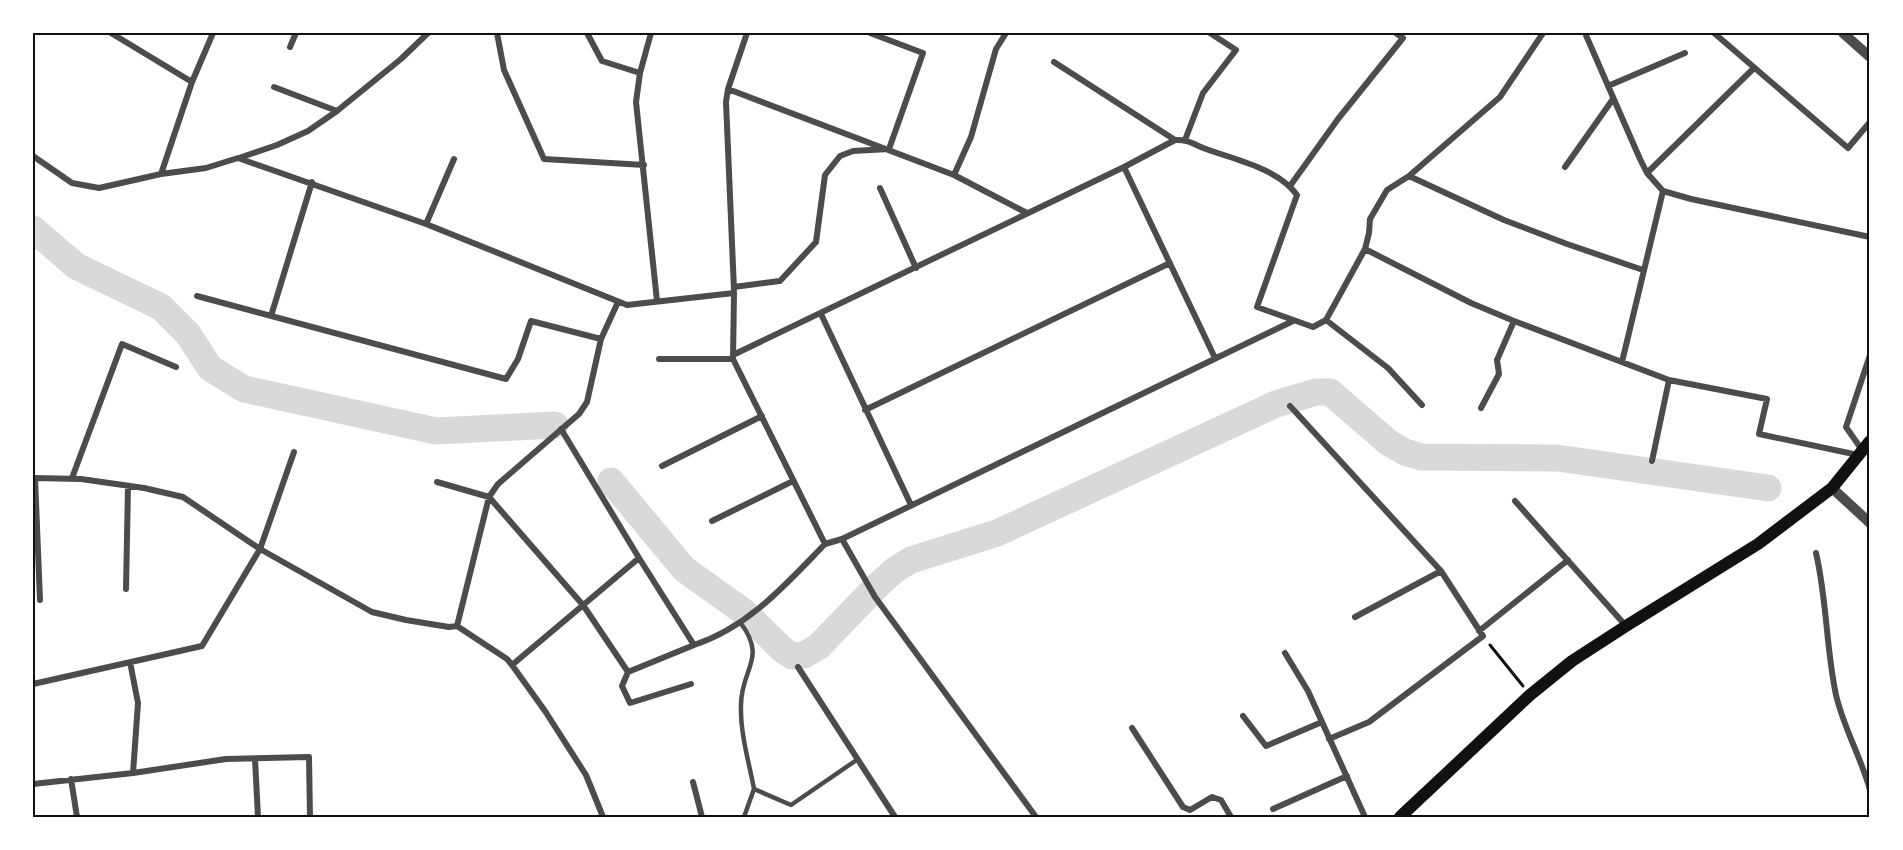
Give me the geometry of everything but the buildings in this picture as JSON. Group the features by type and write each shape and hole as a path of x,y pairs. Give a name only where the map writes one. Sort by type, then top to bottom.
{"main road":[{"path":"1400,817 1412,812 1530,694 1572,661 1758,544 1832,488 1864,449"}],"street":[{"path":"111,33 192,82"},
{"path":"161,174 192,82 213,33"},
{"path":"290,47 296,33"},
{"path":"33,156 72,183 99,188 161,174 206,168 277,145 308,131 337,111 401,59 428,33"},
{"path":"497,33 504,70 544,159 644,165"},
{"path":"587,33 602,61 640,73"},
{"path":"651,33 640,73 636,102 657,301"},
{"path":"747,33 728,89 726,102 734,290 734,357 825,544"},
{"path":"870,33 923,53 889,149"},
{"path":"954,176 970,137 996,50 1006,33"},
{"path":"1185,140 1203,93 1236,50 1210,33"},
{"path":"1290,186 1338,119 1403,38 1396,33"},
{"path":"659,359 734,357 1175,140 1185,140 1258,167 1290,186 1297,195 1257,307 1313,327 1326,321 1365,249 1370,219 1387,190 1409,176 1500,98 1543,33"},
{"path":"1585,33 1647,173 1664,190 1691,199 1870,237"},
{"path":"1714,33 1848,148 1870,122"},
{"path":"1843,33 1870,57"},
{"path":"1608,86 1685,53"},
{"path":"1054,62 1175,140"},
{"path":"1647,173 1754,68"},
{"path":"274,87 337,111"},
{"path":"728,89 889,149 954,176 1027,213"},
{"path":"1565,166 1613,99"},
{"path":"238,158 312,182 426,224 627,305 780,281 816,242 825,175 840,156 853,151 889,149"},
{"path":"426,224 454,159"},
{"path":"1124,167 1215,358"},
{"path":"1409,176 1504,220 1643,270"},
{"path":"271,316 312,182"},
{"path":"880,188 916,268"},
{"path":"1622,362 1664,190"},
{"path":"1365,249 1471,303 1669,380 1767,399 1759,434 1864,449"},
{"path":"865,411 1170,263"},
{"path":"197,296 506,379 519,359 531,321 601,339"},
{"path":"457,626 489,497 498,484 579,414 587,402 601,339 618,302"},
{"path":"821,314 911,505"},
{"path":"691,684 630,703 622,686 628,672 708,640 766,604 825,544 842,539 1293,321"},
{"path":"1326,321 1388,368 1422,405"},
{"path":"1481,408 1499,374 1497,360 1514,321"},
{"path":"72,478 122,344 176,368"},
{"path":"1864,449 1846,427 1870,355"},
{"path":"1652,461 1669,380"},
{"path":"1290,406 1441,571 1481,633"},
{"path":"662,466 762,416"},
{"path":"561,429 694,645"},
{"path":"33,684 202,646 260,549 294,452"},
{"path":"40,600 34,478 72,478 183,497 260,549 372,612 406,620 449,627 457,626 507,659 545,711 586,775 603,817"},
{"path":"712,521 793,481"},
{"path":"437,482 489,497 583,605 628,672"},
{"path":"126,589 128,486"},
{"path":"1832,488 1870,523"},
{"path":"1515,501 1626,626"},
{"path":"842,539 875,597 1036,817"},
{"path":"1816,554 1821,577 1835,692 1844,726 1868,773 1870,790"},
{"path":"512,665 639,558"},
{"path":"1329,738 1369,722 1568,560"},
{"path":"1354,617 1441,571"},
{"path":"1285,653 1308,691 1365,817"},
{"path":"130,662 138,704 133,773"},
{"path":"798,667 895,817"},
{"path":"1243,716 1266,746 1322,722"},
{"path":"1132,728 1183,807 1190,810 1212,797 1221,800 1231,817"},
{"path":"33,784 133,773 226,759 309,757 310,817"},
{"path":"255,759 258,817"},
{"path":"1273,809 1347,776"},
{"path":"71,779 78,817"},
{"path":"693,782 702,817"}],"lane":[{"path":"741,621 750,635 754,650 752,663 742,690 741,706 742,726 754,789 744,817"},
{"path":"754,789 790,805 858,759"}],"path":[{"path":"1481,633 1530,694"}],"waterway":[{"path":"33,229 76,266 161,307 188,334 210,368 244,389 436,431 555,425"},
{"path":"611,481 684,569 744,612 792,656 804,655 818,647 879,584 911,560 997,533 1276,404 1316,392 1330,392 1389,443 1405,452 1421,457 1557,458 1768,488"}]}
